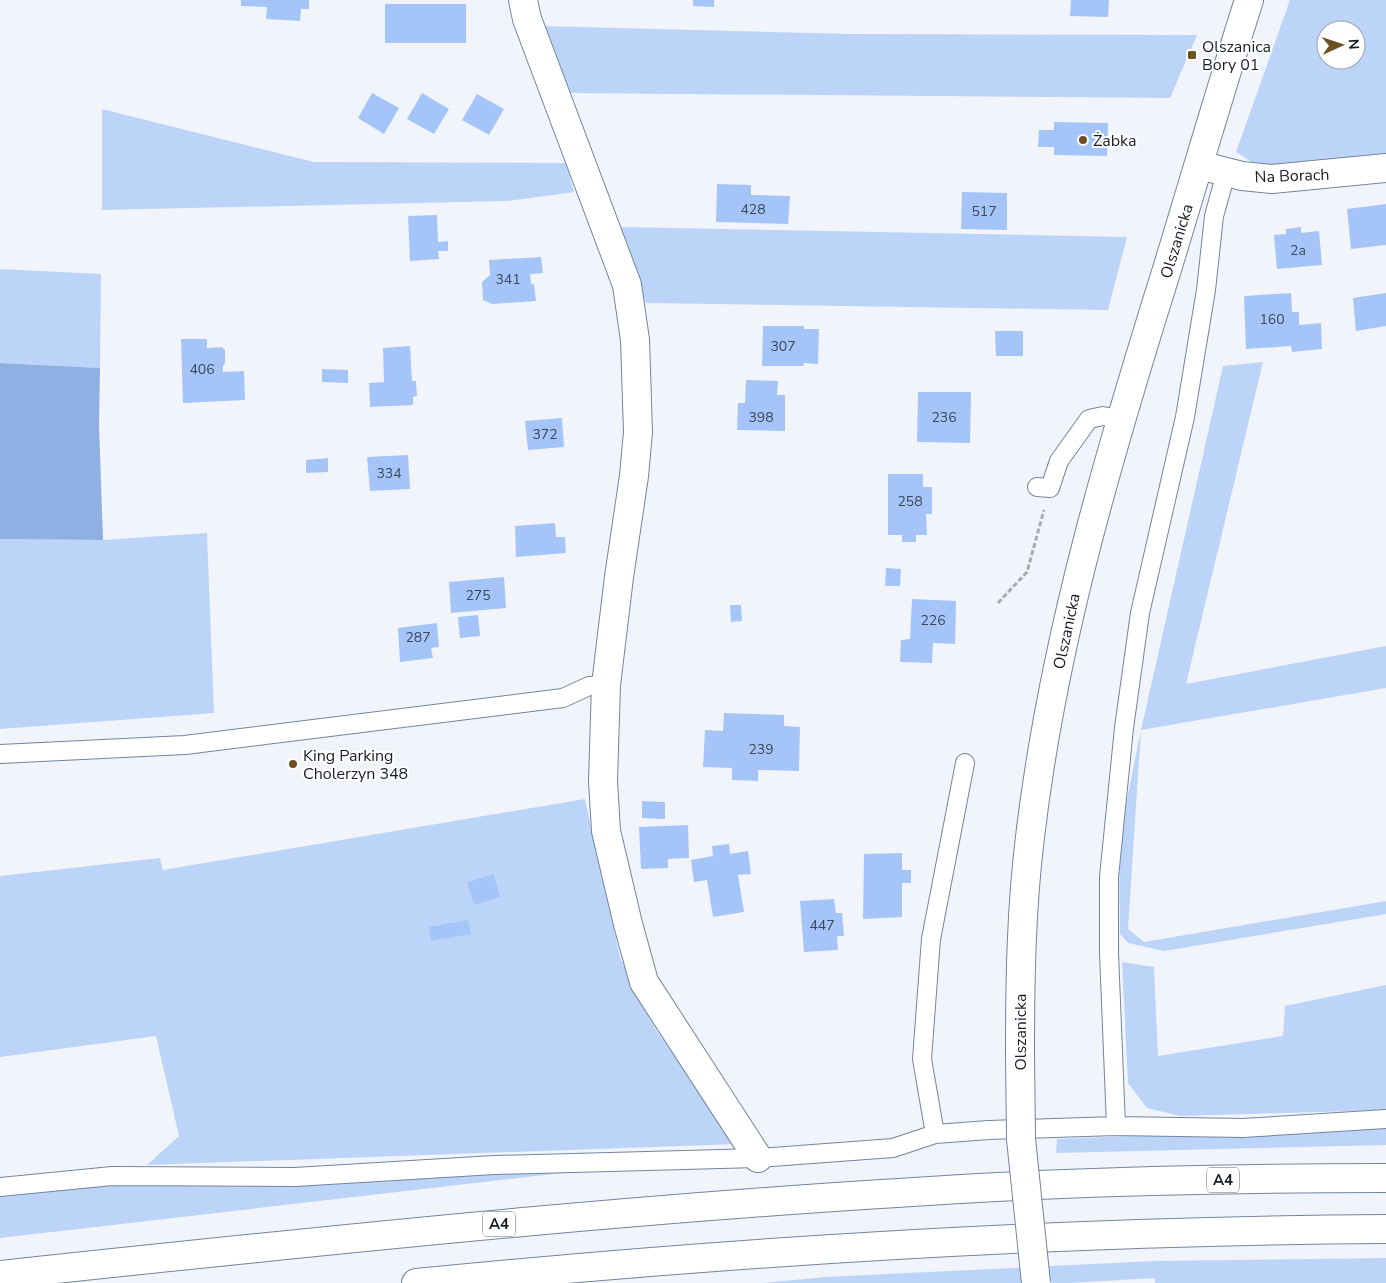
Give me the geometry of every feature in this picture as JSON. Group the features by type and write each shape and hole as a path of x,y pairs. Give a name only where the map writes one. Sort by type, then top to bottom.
{"main road":[{"path":"523,0 527,19 627,285 635,340 638,432 634,476 606,685 603,781 606,831 644,982 758,1158"},
{"name":"Olszanicka","path":"1036,1283 1021,1139 1020,970 1029,839 1038,776 1052,695 1073,596 1094,514 1120,419 1249,0"},
{"name":"Na Borach","path":"1199,165 1226,173 1272,179 1386,168"},
{"name":"A4","path":"0,1275 482,1226 783,1201 1039,1185 1205,1180 1386,1178"},
{"path":"416,1283 640,1263 1001,1240 1163,1233 1386,1229"}],"lane":[{"path":"1116,1126 1109,953 1109,877 1124,728 1140,613 1185,417 1206,290 1214,216 1226,173"},
{"path":"1044,488 1059,461 1089,420 1103,416 1120,419"},
{"path":"0,754 185,744 563,698 589,686 606,685"},
{"path":"935,1134 922,1059 931,939 965,763"},
{"path":"0,1187 112,1176 295,1177 494,1165 758,1158 893,1148 935,1134 989,1130 1116,1126 1243,1128 1386,1119"}],"path":[{"path":"998,604 1027,572 1044,488"}],"shaded area":[{"path":"1290,0 1386,0 1386,155 1258,166 1236,152"},
{"path":"542,26 851,34 1197,35 1170,98 566,93"},
{"path":"102,109 314,162 566,163 574,192 508,201 102,210"},
{"path":"621,227 1127,237 1108,310 646,303"},
{"path":"0,269 101,274 100,368 0,363"},
{"path":"1263,362 1186,684 1386,646 1386,688 1141,730 1223,366"},
{"path":"0,363 100,368 99,425 103,540 0,539"},
{"path":"207,533 214,713 0,729 0,539 103,540"},
{"path":"1141,730 1128,929 1144,942 1386,901 1386,914 1164,951 1128,943 1120,934 1119,839"},
{"path":"585,799 620,957 655,1028 737,1144 147,1165 179,1136 156,1036 0,1057 0,876 160,858 163,870"},
{"path":"1122,962 1154,967 1158,1056 1283,1036 1285,1006 1386,985 1386,1110 1180,1116 1147,1108 1128,1083"},
{"path":"1386,1126 1386,1145 1056,1153 1057,1139"},
{"path":"579,1171 0,1238 0,1196 113,1184 172,1184"},
{"path":"1386,1258 1386,1283 1155,1283 1155,1278 1070,1283 761,1283 826,1277 1154,1261"}],"building":[{"path":"241,0 309,0 309,9 301,9 300,21 266,19 267,7 241,6"},
{"path":"693,0 714,0 714,7 693,6"},
{"path":"1071,0 1109,0 1108,17 1070,16"},
{"path":"385,4 466,4 466,43 385,43"},
{"path":"372,93 399,108 384,134 358,118"},
{"path":"422,93 449,109 434,134 407,119"},
{"path":"477,94 504,109 489,135 462,120"},
{"path":"1054,122 1108,123 1107,156 1054,155 1054,147 1038,147 1039,130 1054,130"},
{"path":"717,184 751,185 751,195 790,196 788,224 716,222"},
{"path":"962,192 1007,193 1007,230 961,229"},
{"path":"1386,204 1386,245 1351,249 1347,209"},
{"path":"437,215 438,242 448,241 448,251 438,251 439,259 410,261 408,216"},
{"path":"1301,227 1301,233 1319,231 1322,265 1277,269 1274,235 1286,234 1286,229"},
{"path":"541,257 543,273 530,274 531,284 534,284 536,301 492,304 483,300 482,282 490,275 489,260"},
{"path":"1291,293 1292,312 1299,312 1299,325 1321,323 1322,349 1292,352 1291,346 1246,349 1244,296"},
{"path":"1386,293 1386,326 1356,331 1353,298"},
{"path":"763,326 804,326 804,329 819,329 818,364 762,366"},
{"path":"995,331 1023,331 1023,356 996,356"},
{"path":"181,339 207,339 207,348 222,347 225,350 223,372 244,371 245,400 183,403"},
{"path":"410,346 412,381 416,381 417,396 413,397 413,405 370,407 369,383 384,382 383,348"},
{"path":"322,369 348,370 348,383 322,382"},
{"path":"746,380 778,381 777,395 785,395 785,431 737,430 738,403 745,403"},
{"path":"918,392 971,392 970,443 917,442"},
{"path":"562,418 564,447 528,450 525,421"},
{"path":"408,455 410,489 370,491 367,457"},
{"path":"328,458 328,472 306,473 306,460"},
{"path":"888,474 923,474 923,487 932,487 932,514 926,514 927,535 916,535 916,542 902,542 902,535 888,535"},
{"path":"555,523 556,537 565,537 566,553 516,557 515,526"},
{"path":"886,568 901,569 900,586 885,586"},
{"path":"504,577 506,608 451,613 449,582"},
{"path":"912,599 956,601 955,644 933,643 932,663 900,662 901,640 910,639"},
{"path":"730,605 741,605 742,621 731,622"},
{"path":"478,615 480,636 460,638 458,617"},
{"path":"437,623 439,647 431,648 433,658 400,662 398,628"},
{"path":"724,713 784,715 784,726 800,727 799,771 758,770 758,781 732,780 732,768 703,767 705,730 723,731"},
{"path":"642,801 665,802 665,819 642,818"},
{"path":"688,825 689,858 668,859 668,868 641,869 639,827"},
{"path":"729,844 730,854 748,851 751,874 738,875 744,912 713,917 707,880 694,882 691,860 713,856 712,846"},
{"path":"902,853 902,870 911,870 911,883 902,883 902,917 863,919 864,854"},
{"path":"494,874 500,897 474,905 467,882"},
{"path":"834,899 836,913 842,913 844,936 837,936 838,950 804,952 800,901"},
{"path":"468,920 471,934 431,941 429,927"}],"place":[{"name":"Olszanica Bory 01","path":"1192,55"},
{"name":"Żabka","path":"1083,140"},
{"name":"King Parking Cholerzyn 348","path":"293,764"}]}
